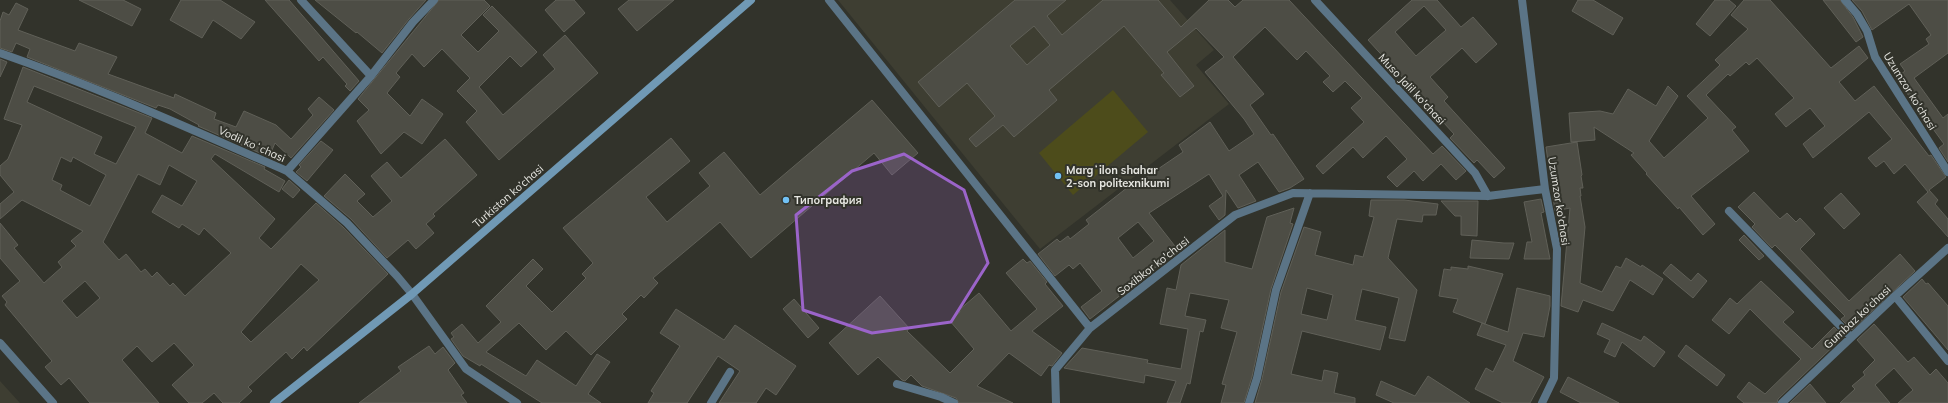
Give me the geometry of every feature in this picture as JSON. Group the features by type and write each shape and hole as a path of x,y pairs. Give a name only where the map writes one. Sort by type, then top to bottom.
{"main road":[{"name":"Turkiston ko’chasi","path":"274,403 412,294 751,0"}],"street":[{"path":"301,0 371,76"},
{"name":"Vodil koʻchasi","path":"0,54 45,69 150,111 287,171 371,76 413,22 434,0"},
{"path":"829,0 1090,328"},
{"name":"Muso Jalil ko'chasi","path":"1315,0 1475,172 1488,196"},
{"name":"Uzumzor ko'chasi","path":"1522,0 1545,189 1557,249 1554,378 1542,403"},
{"name":"Uzumzor ko'chasi","path":"1845,0 1857,14 1867,30 1875,57 1948,172"},
{"path":"287,171 348,223 412,294 466,369 517,403"},
{"name":"Soxibkor ko'chasi","path":"1056,403 1055,370 1090,328 1235,215 1293,193 1488,196 1545,189"},
{"path":"1249,403 1257,378 1276,290 1310,193"},
{"path":"1730,210 1851,337"},
{"name":"Gumbaz ko'chasi","path":"1782,403 1948,248"},
{"path":"1895,296 1948,361"},
{"path":"0,343 53,403"},
{"path":"710,403 730,372"},
{"path":"897,384 941,397 954,403"}],"highlighted area":[{"path":"904,154 964,190 988,263 951,322 872,333 803,310 796,215 852,171"}],"shaded area":[{"name":"Margʻilon shahar 2-son politexnikumi","path":"838,0 1170,0 1214,50 1196,65 1229,104 1040,249"},
{"path":"1113,90 1148,132 1073,195 1039,153"},
{"path":"0,381 20,403 0,403"}],"building":[{"path":"79,0 123,0 141,9 132,26"},
{"path":"181,0 220,0 255,22 241,39 213,20 202,38 170,20"},
{"path":"265,0 289,0 359,81 350,91 345,86 347,84 323,57 319,61"},
{"path":"315,0 426,0 382,53"},
{"path":"439,0 484,0 490,6 461,35 478,52 499,31 483,15 492,6 537,52 521,67 510,56 479,87 503,115 555,69 543,55 565,35 598,73 499,160 466,122 477,111 457,91 470,78 442,49 424,67 412,54 396,73 400,77 387,93 410,116 422,99 443,114 422,144 404,132 381,154 357,121 369,110 358,99"},
{"path":"556,0 574,0 585,13 564,32 545,10"},
{"path":"629,0 674,0 637,31 618,9"},
{"path":"1015,0 1066,0 1047,16 1062,35 1103,0 1158,0 1181,27 1209,0 1228,0 1235,7 1243,0 1289,0 1433,154 1442,146 1466,171 1456,180 1441,164 1423,181 1414,171 1397,187 1387,177 1407,159 1386,136 1363,158 1353,147 1323,174 1316,166 1364,122 1351,108 1362,98 1345,81 1333,92 1323,82 1330,76 1306,51 1297,60 1265,27 1233,57 1264,94 1250,105 1271,135 1273,134 1304,179 1290,188 1279,192 1258,162 1239,175 1256,201 1238,208 1226,190 1225,215 1219,220 1209,206 1223,196 1209,174 1149,213 1178,250 1090,319 1081,307 1102,291 1080,263 1073,269 1069,265 1055,276 1038,254 1057,239 1060,242 1068,236 1070,239 1089,224 1086,220 1128,187 1130,188 1183,152 1179,145 1210,122 1229,151 1254,134 1244,119 1205,72 1224,57 1196,28 1167,52 1194,86 1180,97 1161,75 1164,73 1124,26 1049,90 1057,100 1014,137 1003,125 976,147 969,139 995,116 967,83 939,107 918,82","holes":["1034,26 1050,45 1027,65 1010,46","1138,222 1154,241 1133,258 1118,238"]},
{"path":"1412,0 1437,0 1461,27 1473,17 1497,44 1476,63 1462,48 1430,77 1448,97 1444,101 1505,168 1494,178 1477,160 1474,163 1450,138 1454,134 1368,40","holes":["1424,6 1446,30 1416,56 1395,32"]},
{"path":"1578,0 1593,0 1623,18 1613,35 1572,11"},
{"path":"1715,0 1729,0 1736,6 1710,36 1696,24"},
{"path":"1744,0 1770,0 1831,68 1859,46 1868,58 1839,82 1855,101 1874,86 1929,156 1931,155 1946,177 1929,190 1938,200 1935,204 1948,219 1948,237 1917,202 1928,192 1905,164 1894,174 1884,161 1876,167 1868,158 1892,139 1869,112 1813,158 1803,144 1825,126 1810,108 1786,127 1775,114 1794,98 1757,58 1749,65 1746,62 1730,76 1728,74 1706,95 1736,127 1732,130 1749,151 1691,196 1715,224 1703,235 1679,207 1678,209 1646,174 1647,173 1631,155 1634,153 1594,127 1595,140 1571,142 1569,113 1600,111 1613,114 1628,89 1656,106 1668,86 1678,96 1649,141 1664,158 1708,118 1687,96 1720,65 1715,60 1748,29 1731,15"},
{"path":"1823,0 1840,0 1853,17 1863,37 1856,42"},
{"path":"1852,0 1948,0 1948,53 1914,78 1943,118 1948,114 1948,162 1939,148 1944,144 1896,78 1905,71 1900,64 1929,44 1926,39 1931,35 1909,4 1872,30 1862,11"},
{"path":"16,3 28,9 18,30 75,51 79,43 117,57 108,74 174,98 175,94 216,113 214,119 236,127 244,111 276,125 291,139 313,115 308,109 319,97 334,110 291,158 275,143 269,157 198,126 199,125 170,109 158,105 156,108 27,57 30,49 16,43 12,52 0,48 0,21 3,12 9,15"},
{"path":"0,59 7,62 0,77"},
{"path":"23,67 152,118 145,133 182,153 192,136 265,167 264,169 285,181 279,192 215,154 211,159 275,219 259,238 271,249 316,203 343,227 388,274 307,351 304,347 292,359 286,352 248,387 252,391 239,403 223,403 214,393 202,403 189,403 172,385 194,365 174,343 152,362 137,346 122,360 159,403 90,403 69,378 61,385 45,367 52,361 5,305 7,302 2,296 20,281 0,258 0,223 18,245 14,248 44,283 62,267 58,262 76,246 71,241 83,231 22,200 0,219 0,204 14,192 0,175 0,166 8,159 22,125 4,119","holes":["34,86 136,127 116,164 94,154 102,137 27,102","61,157 71,162 73,157 106,175 90,206 60,190 62,185 52,180","169,165 197,181 182,206 162,195 152,212 179,228 182,224 199,235 204,228 231,253 185,296 173,283 170,286 157,272 152,277 145,269 141,272 126,254 119,260 103,242 138,174 160,185","301,264 319,280 251,342 241,332","85,281 100,298 77,318 62,301"]},
{"path":"872,100 918,153 892,175 874,153 751,258 720,222 653,278 658,283 644,298 641,295 622,314 627,319 591,355 566,331 546,350 519,323 486,352 526,376 537,360 576,386 597,354 610,362 588,394 601,403 542,403 481,364 480,366 463,356 451,339 454,337 451,333 462,324 478,343 501,322 486,306 533,259 543,269 526,286 552,312 586,278 582,274 593,263 563,228 671,138 690,161 646,197 667,222 710,186 699,173 724,152 760,195"},
{"path":"445,139 477,175 433,214 435,216 426,224 434,233 416,249 408,240 387,258 351,219 324,196 345,174 365,194 357,201 373,217 392,201 371,176 387,162 401,178"},
{"path":"321,141 333,150 307,181 296,172 301,167 299,165"},
{"path":"1577,142 1583,188 1580,188 1580,196 1585,227 1580,283 1602,292 1616,266 1621,268 1626,258 1641,267 1642,265 1663,279 1653,295 1630,280 1613,311 1583,300 1578,312 1561,306 1570,208 1555,211 1546,147"},
{"path":"289,180 300,190 293,198 282,189"},
{"path":"1754,192 1780,219 1787,213 1796,222 1800,218 1815,234 1800,249 1849,301 1900,254 1915,271 1852,330 1841,319 1845,316 1775,245 1772,248 1752,227 1755,224 1738,207"},
{"path":"1841,193 1860,214 1844,229 1824,208"},
{"path":"1541,199 1544,212 1541,213 1550,259 1524,259 1527,242 1532,242 1524,202"},
{"path":"1371,200 1404,200 1438,204 1436,215 1423,215 1422,222 1397,219 1388,258 1417,290 1405,341 1389,338 1399,298 1362,289 1355,320 1386,327 1380,350 1302,331 1291,374 1322,381 1324,370 1338,373 1334,393 1355,398 1355,403 1255,403 1262,379 1281,292 1304,227 1321,232 1315,255 1353,265 1355,255 1363,257 1374,217 1369,216","holes":["1307,288 1333,295 1327,320 1301,314"]},
{"path":"1441,201 1478,201 1477,236 1461,235 1461,216 1455,216"},
{"path":"1294,208 1290,223 1293,224 1271,289 1252,377 1244,403 1221,403 1226,385 1222,384 1237,332 1221,328 1229,300 1190,293 1185,316 1206,320 1203,332 1200,331 1190,384 1187,383 1180,403 1167,403 1176,381 1145,375 1144,383 1064,368 1082,348 1148,360 1147,363 1181,369 1188,329 1160,324 1167,288 1176,290 1181,265 1225,230 1225,262 1252,269 1267,217"},
{"path":"1744,235 1764,256 1759,260 1739,240"},
{"path":"1472,240 1514,243 1509,259 1470,258"},
{"path":"1023,259 1027,263 1030,261 1047,282 1045,284 1063,306 1032,331 1062,353 1052,366 1049,365 1041,376 1009,353 977,386 1013,403 959,403 956,398 922,386 911,375 905,381 902,380 878,357 858,375 829,343 880,296 909,328 907,331 950,373 974,349 950,321 960,312 959,310 979,293 1011,331 1037,309 1006,273"},
{"path":"1671,264 1691,281 1698,273 1707,281 1693,298 1663,273"},
{"path":"1468,266 1503,274 1485,324 1453,312 1458,299 1439,296 1444,269 1451,270 1451,267 1468,269"},
{"path":"1922,279 1926,284 1928,283 1948,306 1948,350 1903,297"},
{"path":"1761,281 1794,312 1783,322 1812,349 1834,327 1843,337 1778,399 1777,403 1744,403 1737,397 1749,382 1765,394 1801,359 1750,309 1729,334 1712,320 1730,298 1737,304"},
{"path":"1517,288 1550,296 1550,306 1544,337 1523,333 1513,361 1544,377 1530,403 1503,403 1475,389 1486,368 1493,372 1506,345 1477,335 1482,323 1508,332"},
{"path":"794,299 819,328 808,338 783,309"},
{"path":"676,309 724,340 735,325 796,366 776,395 766,388 756,403 719,403 740,371 718,356 687,403 648,403 654,393 651,391 680,346 660,333"},
{"path":"1602,323 1641,341 1644,336 1665,352 1654,367 1622,342 1615,357 1604,352 1610,340 1597,334"},
{"path":"1874,324 1908,362 1914,357 1930,375 1936,369 1948,383 1948,403 1898,403 1913,390 1894,368 1875,385 1890,403 1840,403 1855,389 1852,386 1865,375 1863,372 1875,360 1857,340"},
{"path":"1686,345 1725,375 1717,386 1678,356"},
{"path":"429,346 435,354 443,347 455,363 448,370 464,393 461,395 467,403 359,403 401,371 398,367"},
{"path":"1428,376 1470,403 1394,403 1376,395 1381,381 1415,396"},
{"path":"1568,377 1619,403 1581,403 1560,392"},
{"path":"1810,384 1826,403 1790,403"}],"place":[{"name":"Margʻilon shahar 2-son politexnikumi","path":"1058,176"},
{"name":"Типография","path":"786,200"}]}
